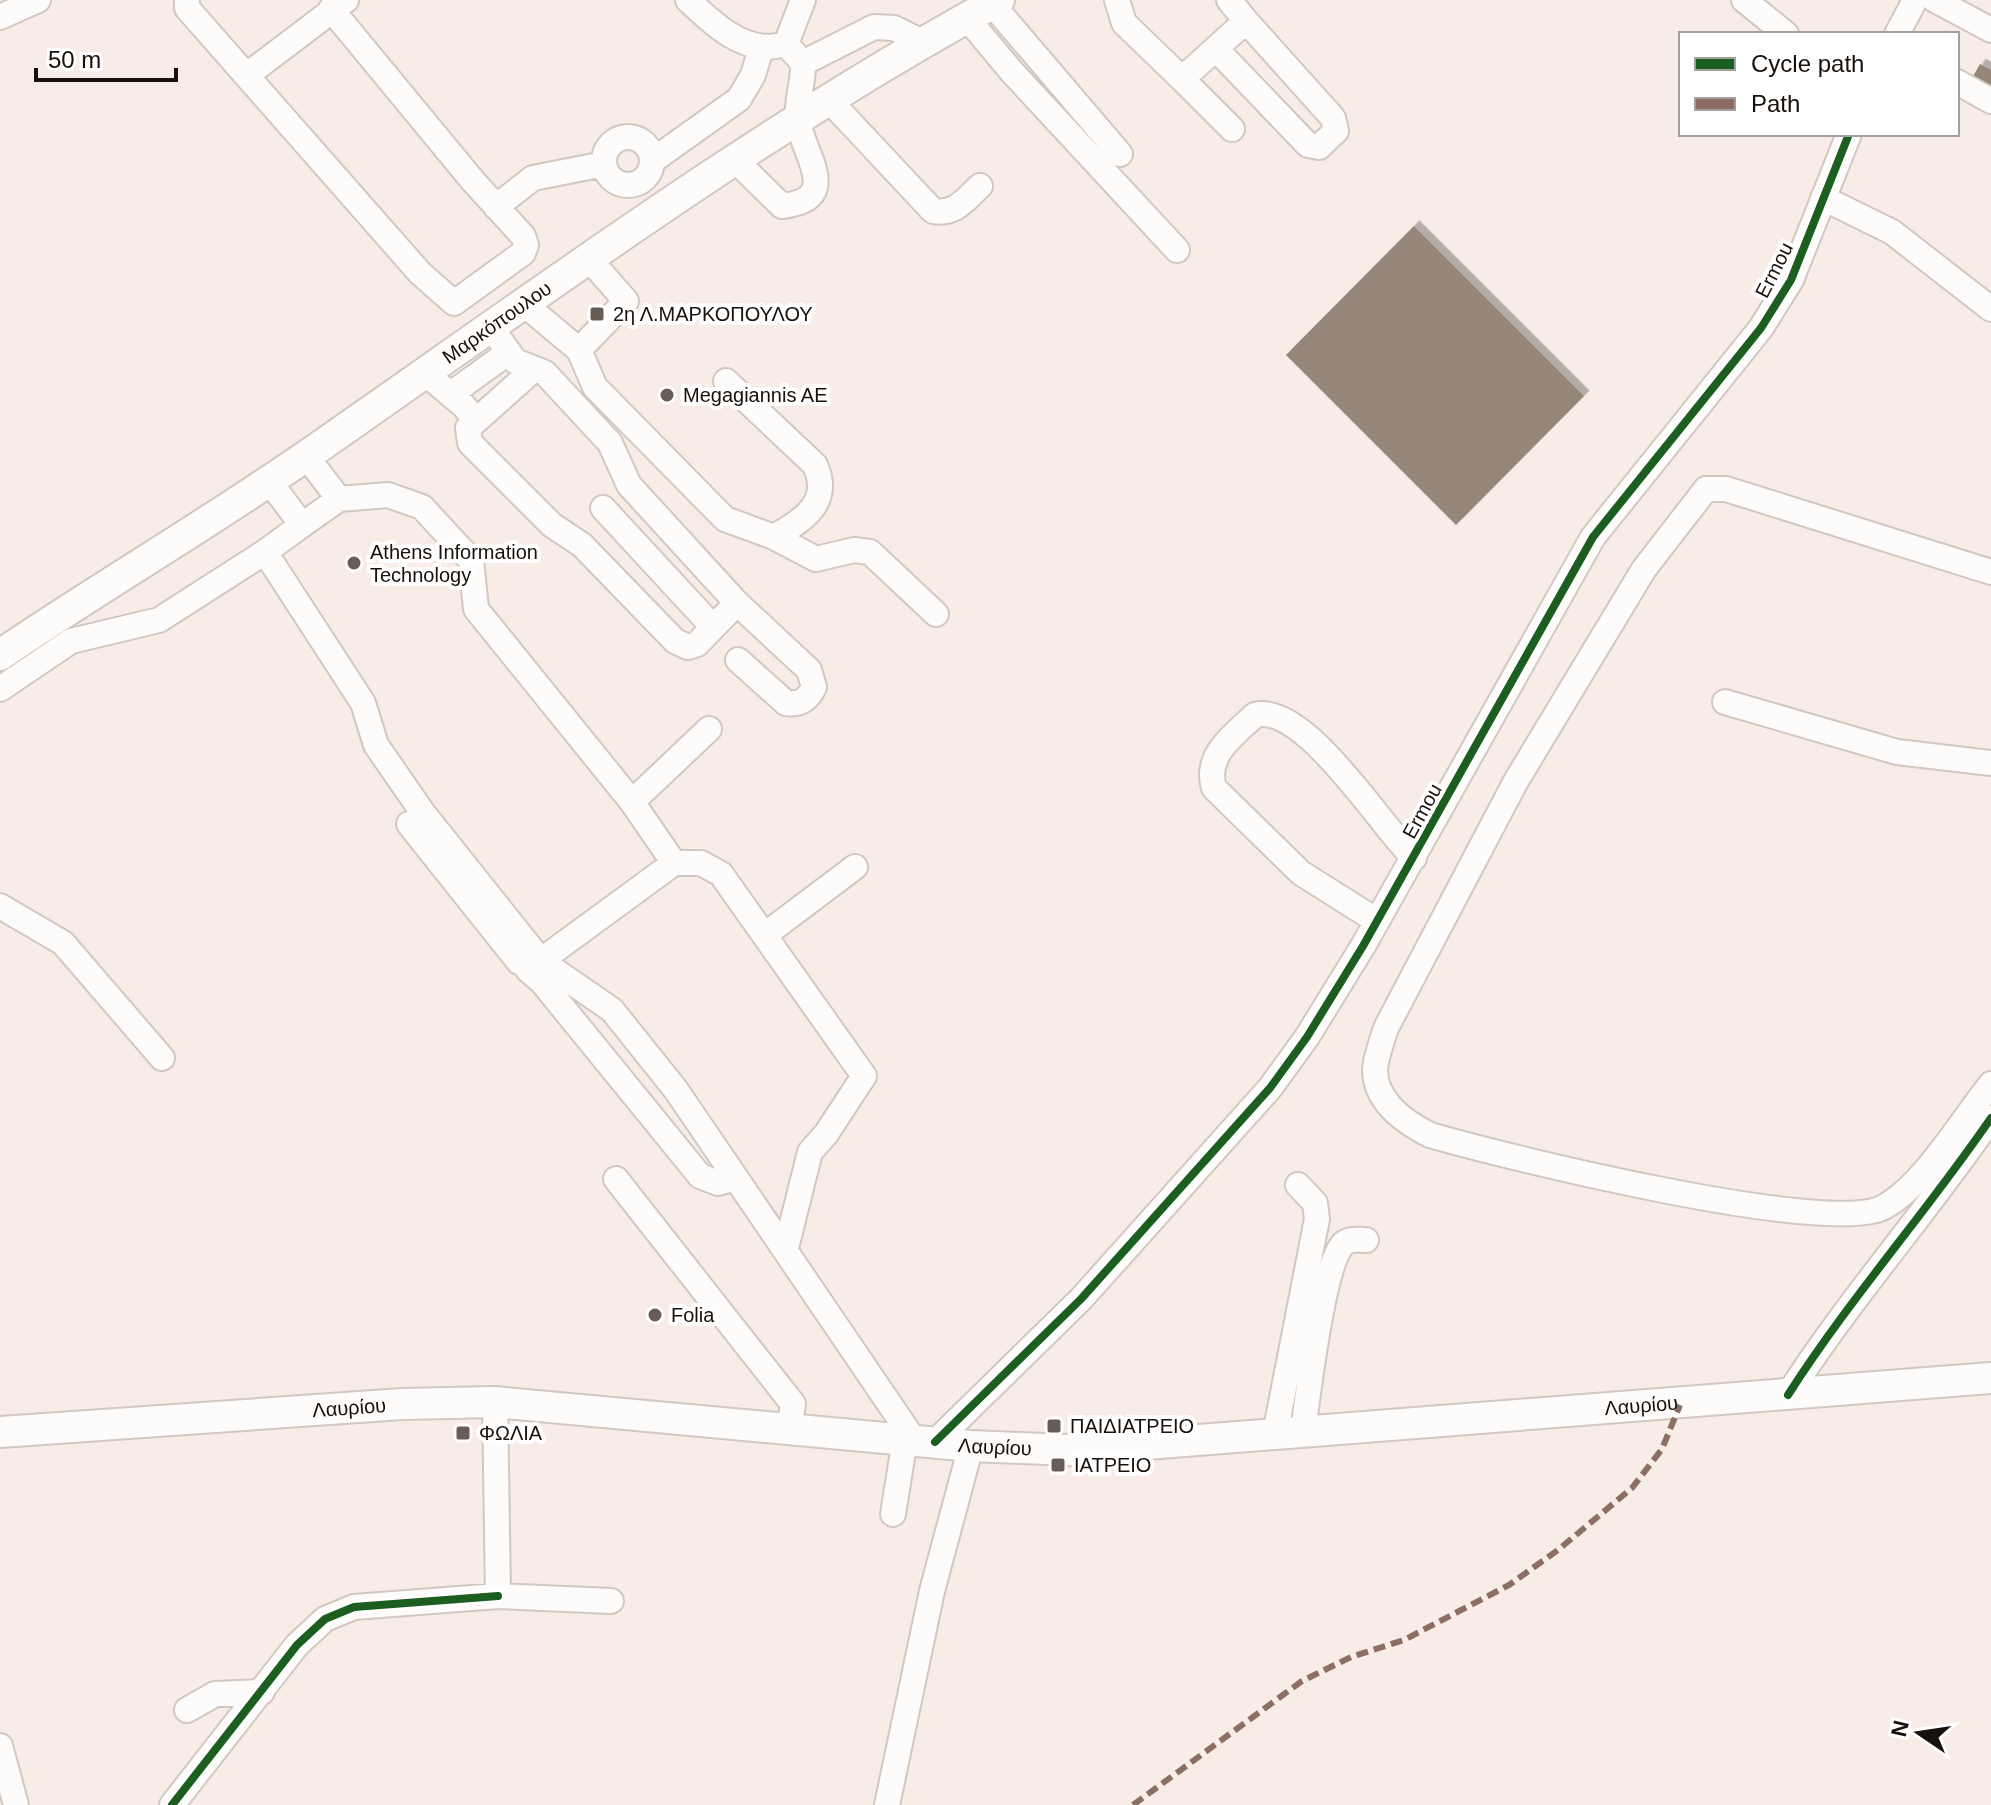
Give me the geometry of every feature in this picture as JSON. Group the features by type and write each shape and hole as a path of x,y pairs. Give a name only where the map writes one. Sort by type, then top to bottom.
{"main road":[{"name":"Μαρκόπουλου","path":"0,655 45,642 269,481 735,160 922,42 986,7"},
{"name":"Λαυρίου","path":"0,1432 402,1404 495,1402 971,1446 1070,1450 1991,1378"},
{"path":"384,1429 402,1404"},
{"path":"277,1412 298,1434"}],"street":[{"path":"0,17 38,0"},
{"path":"187,0 187,8 449,302 454,303 523,253 526,245 523,236 496,207 339,4 247,75"},
{"path":"688,0 729,33 761,49 786,44"},
{"path":"786,44 803,0"},
{"path":"1117,0 1124,23 1232,129"},
{"path":"1216,49 1308,145 1319,147 1336,131 1333,118 1229,0"},
{"path":"1744,0 1784,32"},
{"path":"1898,32 1915,0"},
{"path":"1935,0 1991,30"},
{"path":"986,7 1120,154"},
{"path":"986,7 1012,72 1177,250"},
{"path":"1182,79 1246,21"},
{"path":"803,63 874,27 894,28 922,42"},
{"path":"735,160 782,206 799,204 814,190 818,174 798,120 803,63 786,44"},
{"path":"604,164 617,182 633,184 646,176 652,161 739,99 753,75 761,49"},
{"path":"1959,83 1991,101"},
{"path":"829,100 933,211 946,213 956,209 980,186"},
{"name":"Ermou","path":"918,1441 1081,1299 1270,1088 1307,1037 1414,858 1593,537 1761,328 1791,280 1848,136"},
{"path":"604,164 612,143 627,137 647,147 652,161"},
{"path":"496,207 533,178 604,164"},
{"path":"1823,198 1892,232 1991,309"},
{"path":"579,350 626,301 589,259"},
{"path":"524,304 579,350 595,387 725,519 774,537 816,559 854,550 870,552 936,614"},
{"path":"491,327 515,361 545,373 610,443 629,485 737,603 809,670 814,687 809,697 796,704 786,703 738,660"},
{"path":"451,394 509,352"},
{"path":"533,370 468,428 470,443 582,545 675,641 688,647 737,603"},
{"path":"425,373 451,394 476,421"},
{"path":"726,381 815,465 822,481 819,498 802,521 774,537"},
{"path":"306,456 339,499"},
{"path":"269,481 302,525"},
{"path":"570,537 629,485"},
{"path":"1991,572 1726,489 1706,489 1644,569 1516,781 1386,1028 1375,1071 1383,1096 1403,1122 1430,1135 1700,1197 1838,1214 1881,1209 1906,1192 1991,1084"},
{"path":"0,689 45,642 71,641 159,620 265,552 339,499 388,495 422,507 471,560 476,609 632,802 674,863"},
{"path":"603,508 713,627"},
{"path":"265,552 363,703 376,745 460,874 530,961 612,1010 676,1090 733,1179 786,1248 918,1441 893,1514"},
{"path":"1725,702 1897,752 1991,763"},
{"path":"1377,921 1301,873 1214,788 1211,777 1217,753 1255,715 1278,715 1331,759 1414,858"},
{"path":"632,802 709,729"},
{"path":"409,824 460,874"},
{"path":"733,1179 718,1183 700,1176 542,982 528,970 530,961 674,863 701,863 721,874 864,1076 810,1152 786,1248"},
{"path":"766,934 855,867"},
{"path":"0,906 63,943 162,1058"},
{"path":"1788,1395 1834,1323 1906,1235 1991,1118"},
{"path":"616,1179 793,1404 789,1428"},
{"path":"1289,1432 1317,1219 1315,1203 1298,1185"},
{"path":"1289,1432 1335,1259 1342,1245 1349,1240 1366,1240"},
{"path":"495,1402 498,1596"},
{"path":"887,1805 932,1591 971,1446"},
{"path":"172,1805 297,1645 325,1619 344,1611 410,1601 498,1596 611,1601"},
{"path":"187,1710 215,1694 262,1692"},
{"path":"0,1746 16,1805"}],"building":[{"path":"1980,64 1991,70 1991,93 1968,85"},
{"path":"1414,226 1584,396 1456,525 1286,355"}],"marked path":[{"path":"1133,1805 1302,1681 1351,1657 1404,1640 1509,1585 1558,1550 1632,1488 1662,1449 1680,1405"}],"cycle path":[{"path":"935,1442 1081,1299 1270,1088 1307,1037 1363,946 1593,537 1761,328 1791,280 1848,136"},
{"path":"1788,1395 1837,1324 1991,1118"},
{"path":"172,1805 297,1645 325,1619 354,1607 498,1596"}],"place":[{"name":"2η Λ.ΜΑΡΚΟΠΟΥΛΟΥ","path":"597,314"},
{"name":"Megagiannis AE","path":"667,395"},
{"name":"Athens Information Technology","path":"354,563"},
{"name":"Folia","path":"655,1315"},
{"name":"ΠΑΙΔΙΑΤΡΕΙΟ","path":"1054,1426"},
{"name":"ΦΩΛΙΑ","path":"463,1433"},
{"name":"ΙΑΤΡΕΙΟ","path":"1058,1465"}]}
